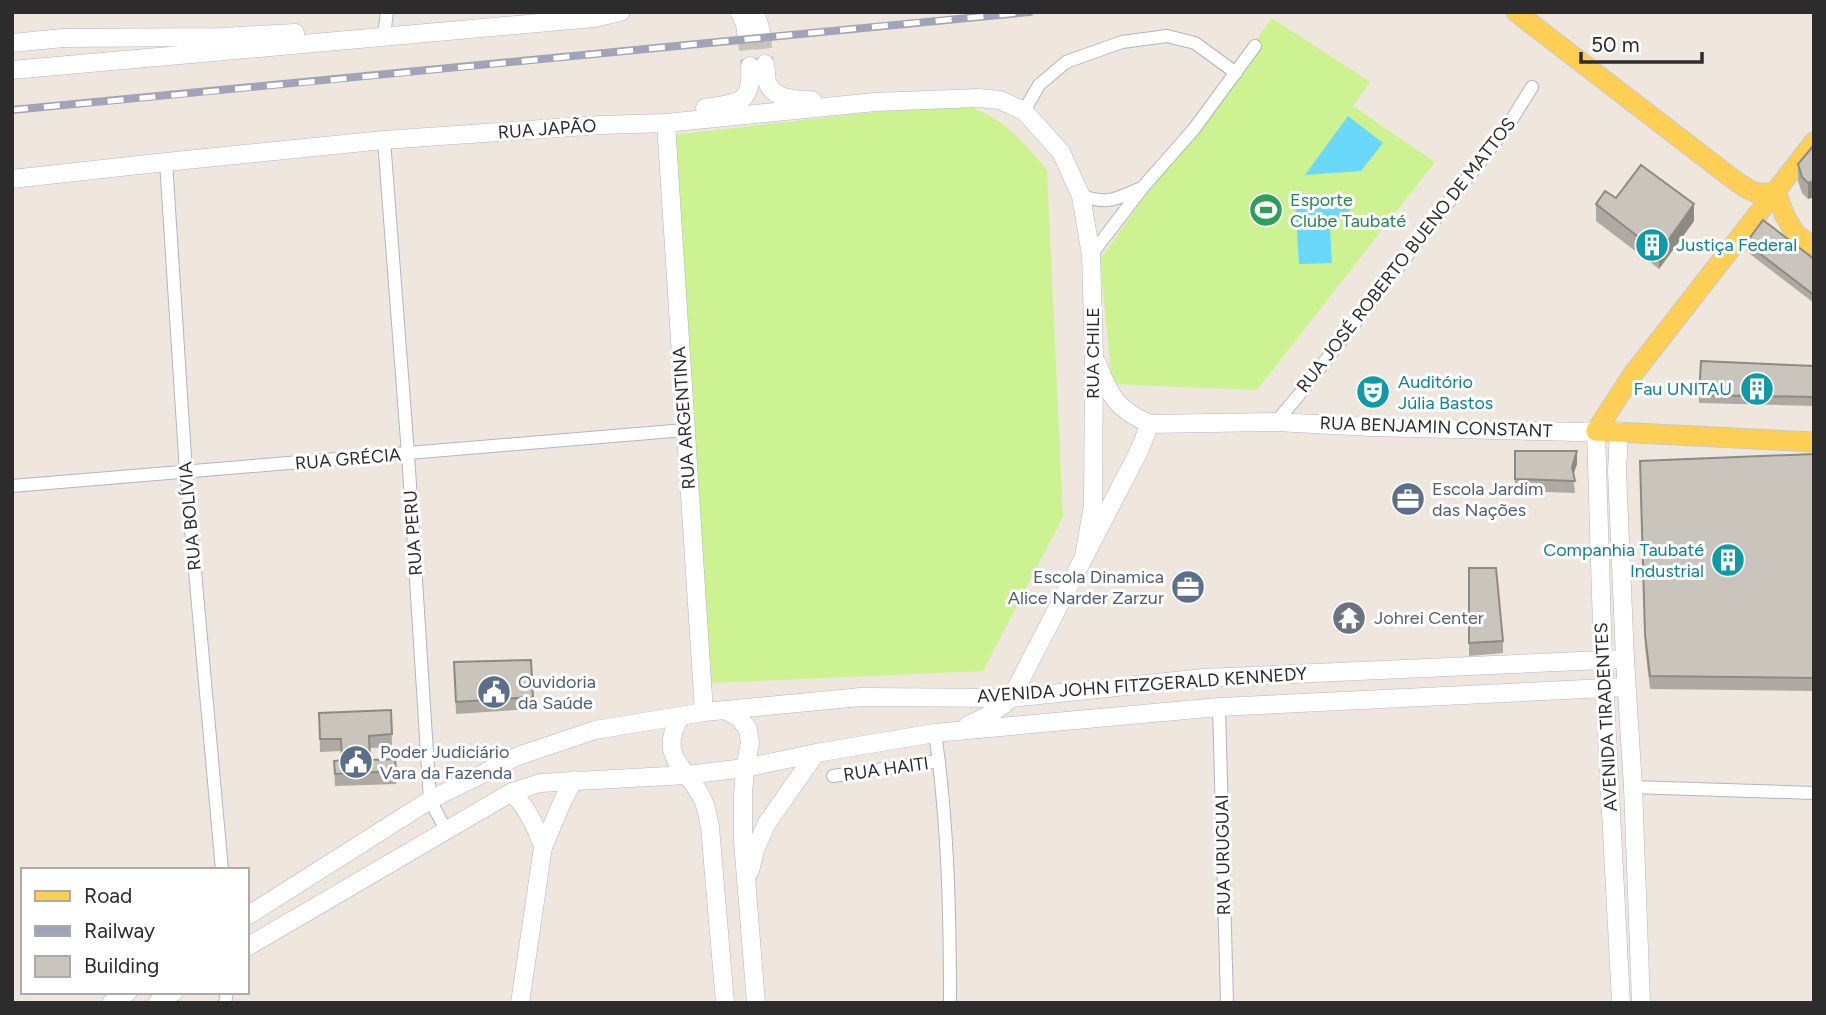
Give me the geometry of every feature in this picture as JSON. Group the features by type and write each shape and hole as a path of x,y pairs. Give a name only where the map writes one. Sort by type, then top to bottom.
{"main road":[{"path":"12,70 385,25 594,18 621,12"},
{"path":"739,12 754,32 755,12"},
{"path":"1516,12 1724,173 1762,195 1776,192"},
{"path":"12,43 63,38 222,37 526,13"},
{"path":"600,125 733,103 745,96 757,65 776,94 793,100 875,102"},
{"name":"RUA JAPÃO","path":"12,179 384,140 666,123 875,102 978,98 1000,100 1024,111 1061,152"},
{"name":"RUA ARGENTINA","path":"666,123 704,712"},
{"path":"1596,430 1633,374 1814,142"},
{"name":"RUA CHILE","path":"1061,152 1081,196 1091,256 1094,356 1093,505 1084,557"},
{"path":"1724,173 1743,199 1749,225"},
{"path":"1776,192 1785,216 1796,233 1814,248"},
{"path":"1094,356 1115,402 1133,416 1150,424"},
{"path":"1612,407 1619,431"},
{"name":"RUA BENJAMIN CONSTANT","path":"1150,424 1276,422 1370,427 1578,432 1596,430 1814,442"},
{"name":"RUA CHILE","path":"1010,698 1138,453 1150,424"},
{"name":"AVENIDA TIRADENTES","path":"1596,430 1604,688 1621,1003"},
{"name":"AVENIDA TIRADENTES","path":"1619,431 1617,471 1641,1003"},
{"name":"AVENIDA JOHN FITZGERALD KENNEDY","path":"248,915 430,800 518,756 596,730 704,712 861,697 1010,698 1204,678 1625,659"},
{"name":"AVENIDA JOHN FITZGERALD KENNEDY","path":"248,946 512,792 540,783 686,775 746,768 816,753 943,732 1219,707 1626,687"},
{"path":"943,732 990,716 1010,698"},
{"path":"727,711 748,729 750,743 743,795 743,841 756,1003"},
{"path":"681,716 670,741 674,757 704,801 710,827 725,1003"},
{"path":"746,887 755,850 766,823 816,753"},
{"path":"520,1003 543,847 574,780"},
{"path":"512,792 534,821 543,847"}],"street":[{"path":"1024,111 1039,85 1066,62 1122,42 1167,36 1195,43 1236,73"},
{"path":"1091,256 1143,187 1194,129 1255,46"},
{"name":"RUA JOSÉ ROBERTO BUENO DE MATTOS","path":"1276,422 1507,127 1532,87"},
{"name":"RUA PERU","path":"384,140 408,454 430,800"},
{"name":"RUA BOLÍVIA","path":"166,162 186,472 222,868"},
{"path":"1081,196 1099,201 1114,200 1143,187"},
{"name":"RUA GRÉCIA","path":"12,486 685,430"},
{"name":"RUA URUGUAI","path":"1219,707 1227,1003"},
{"path":"943,732 939,761 950,894 950,1003"},
{"name":"RUA HAITI","path":"832,776 939,761"},
{"path":"1633,787 1814,793"},
{"path":"430,800 446,830"}],"green space":[{"name":"Esporte Clube Taubaté","path":"1272,18 1370,82 1353,106 1435,162 1257,390 1112,384 1100,259"},
{"path":"936,105 965,106 992,117 1022,141 1047,170 1063,517 983,671 710,683 673,135"}],"water":[{"path":"1348,116 1383,143 1361,171 1305,175"},
{"path":"1345,198 1351,209 1330,229 1332,263 1299,264 1295,201"}],"building":[{"path":"1814,145 1814,181 1808,183 1802,177 1798,164"},
{"name":"Justiça Federal","path":"1641,165 1694,204 1659,253 1596,204 1605,191 1616,198"},
{"path":"1763,220 1814,259 1814,295 1746,243"},
{"name":"Fau UNITAU","path":"1701,361 1814,366 1814,397 1699,395"},
{"path":"1515,451 1577,451 1572,467 1575,481 1515,479"},
{"name":"Companhia Taubaté Industrial","path":"1814,454 1814,678 1650,676 1645,634 1640,461"},
{"path":"1469,568 1496,568 1503,641 1469,643"},
{"name":"Ouvidoria da Saúde","path":"531,660 533,697 456,702 454,662"},
{"path":"391,710 392,734 369,736 370,760 395,759 396,771 335,774 334,761 342,760 341,739 320,739 319,713"}],"tunnel":[{"path":"761,31 765,64"},
{"path":"746,32 750,66"}],"railway":[{"path":"12,110 1030,12"}],"place":[{"name":"Esporte Clube Taubaté","path":"1266,210"},
{"name":"Justiça Federal","path":"1652,245"},
{"name":"Fau UNITAU","path":"1757,389"},
{"name":"Auditório Júlia Bastos","path":"1373,392"},
{"name":"Escola Jardim das Nações","path":"1408,499"},
{"name":"Companhia Taubaté Industrial","path":"1728,560"},
{"name":"Escola Dinamica Alice Narder Zarzur","path":"1188,587"},
{"name":"Johrei Center","path":"1349,618"},
{"name":"Ouvidoria da Saúde","path":"494,692"},
{"name":"Poder Judiciário Vara da Fazenda","path":"356,762"}]}
